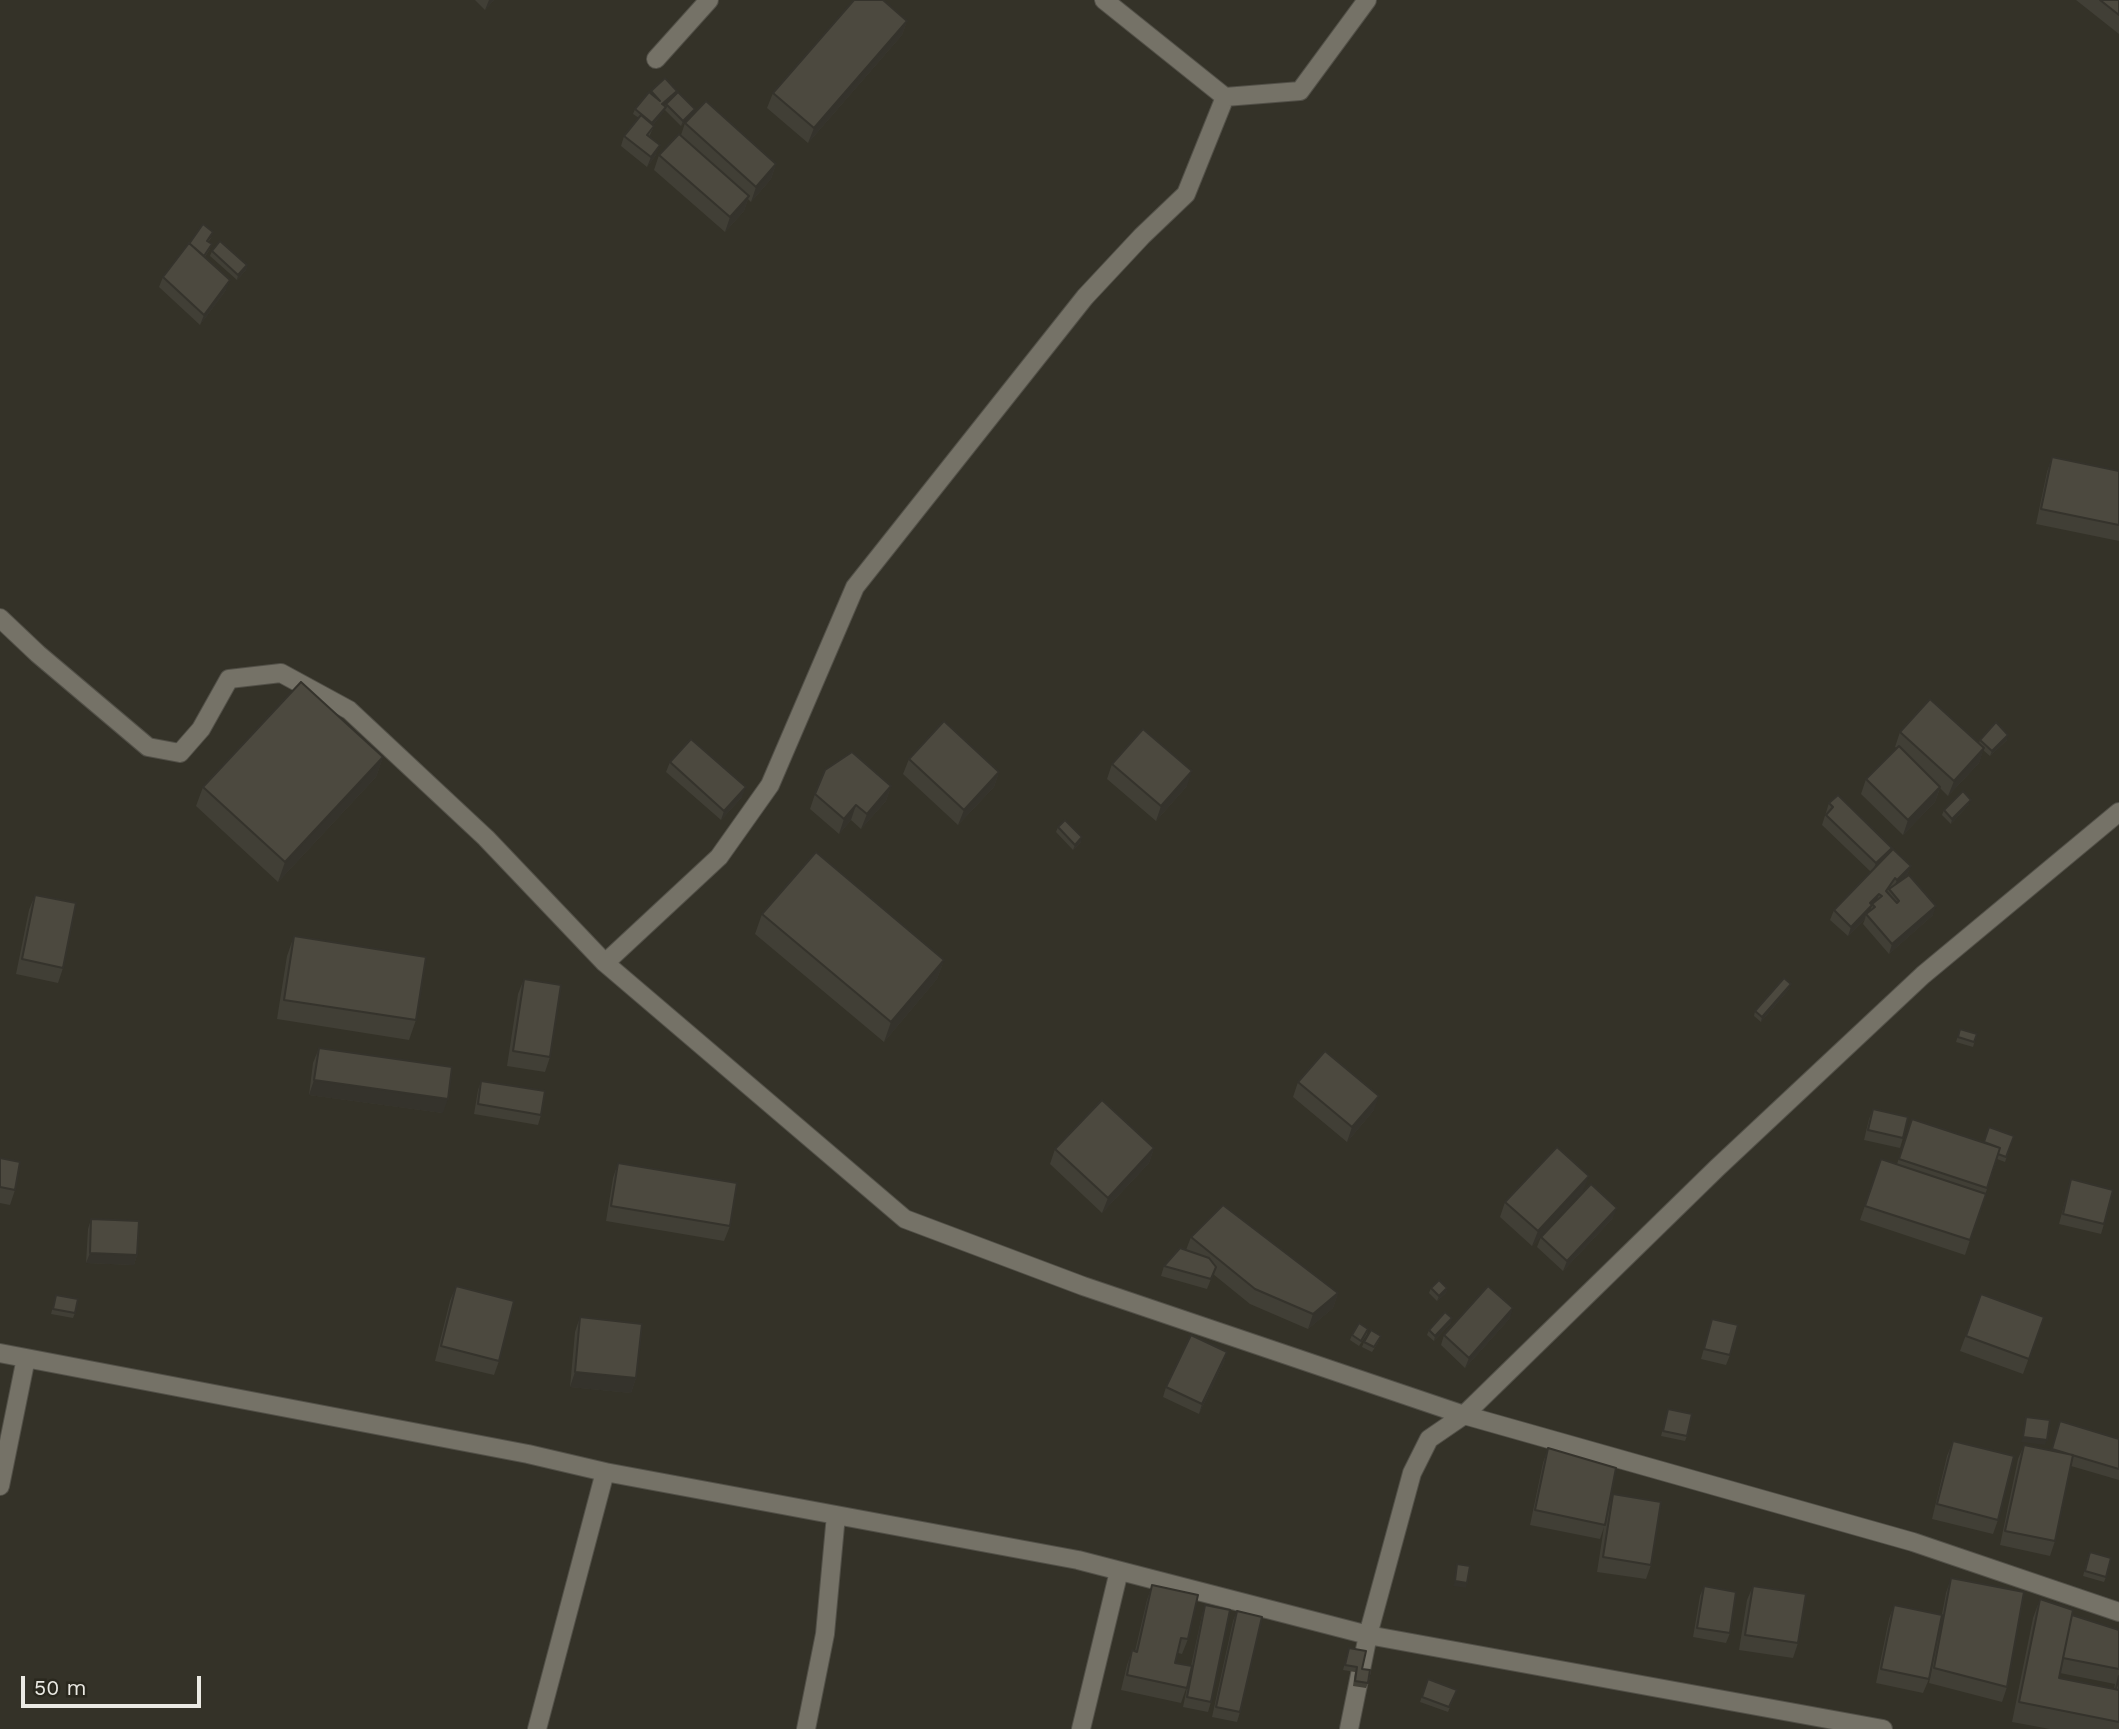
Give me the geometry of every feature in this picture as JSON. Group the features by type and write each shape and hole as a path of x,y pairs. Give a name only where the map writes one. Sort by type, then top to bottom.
{"street":[{"path":"656,59 709,0"},
{"path":"1104,0 1225,97 1300,92 1367,0"},
{"path":"605,963 719,857 770,785 855,587 1085,297 1186,194 1225,97"},
{"path":"0,618 38,654 148,747 180,753 201,729 229,679 281,673 349,710 486,838 605,963 905,1219 1083,1286 1464,1415 1913,1542 2118,1608"},
{"path":"1349,1729 1368,1635 1412,1473 1429,1439 1464,1415 1717,1168 1923,975 2119,811"},
{"path":"0,1353 528,1454 605,1472 1078,1560 1368,1635 1883,1729"},
{"path":"0,1486 26,1357"},
{"path":"537,1729 605,1472"},
{"path":"806,1729 825,1634 836,1515"},
{"path":"1081,1729 1119,1571"}],"building":[{"path":"854,0 883,0 907,21 814,128 773,93"},
{"path":"2100,0 2119,0 2119,15"},
{"path":"665,78 677,91 662,104 666,107 652,123 635,109 649,92 660,101 651,91"},
{"path":"678,92 695,109 683,121 666,104"},
{"path":"706,101 776,164 756,187 685,123"},
{"path":"641,115 654,126 647,135 660,145 651,157 624,136"},
{"path":"679,134 749,196 730,217 659,155"},
{"path":"203,224 213,232 207,241 212,244 204,256 189,243"},
{"path":"220,241 247,265 238,275 212,251"},
{"path":"189,243 230,280 204,315 163,277"},
{"path":"2052,457 2119,471 2119,525 2041,509"},
{"path":"301,682 383,757 285,862 203,787"},
{"path":"1930,699 1984,748 1954,781 1900,732"},
{"path":"944,721 999,772 964,810 909,759"},
{"path":"1996,722 2008,735 1992,751 1980,740"},
{"path":"1143,729 1192,771 1161,806 1112,764"},
{"path":"691,739 746,787 724,811 670,762"},
{"path":"1899,746 1940,787 1908,820 1866,779"},
{"path":"852,752 891,786 867,814 856,805 844,819 815,794 825,770"},
{"path":"1963,791 1971,800 1952,819 1944,810"},
{"path":"1838,795 1892,848 1876,863 1826,815 1833,807 1829,803"},
{"path":"1065,820 1082,837 1075,845 1058,827"},
{"path":"1893,849 1911,866 1897,880 1895,878 1886,891 1897,903 1899,901 1889,889 1909,875 1936,906 1892,944 1866,914 1875,907 1872,904 1882,896 1879,894 1851,927 1834,910"},
{"path":"816,852 944,960 891,1022 762,914"},
{"path":"35,895 76,903 63,968 22,959"},
{"path":"294,936 426,957 416,1020 284,1000"},
{"path":"1784,978 1791,984 1762,1017 1755,1011"},
{"path":"524,979 561,985 550,1057 513,1051"},
{"path":"1960,1029 1977,1034 1974,1042 1958,1037"},
{"path":"319,1048 452,1067 448,1099 314,1080"},
{"path":"1325,1051 1379,1096 1352,1127 1298,1082"},
{"path":"481,1081 545,1091 541,1115 478,1104"},
{"path":"1102,1100 1154,1148 1108,1198 1055,1149"},
{"path":"1873,1109 1908,1117 1903,1138 1868,1130"},
{"path":"1912,1119 2000,1148 1987,1188 1899,1159"},
{"path":"1989,1127 2014,1136 2006,1157 1998,1154 2000,1148 1984,1142"},
{"path":"1557,1147 1589,1176 1538,1231 1505,1202"},
{"path":"0,1158 20,1162 15,1190 0,1187"},
{"path":"1881,1159 1986,1194 1970,1240 1865,1206"},
{"path":"618,1163 737,1183 730,1226 611,1206"},
{"path":"2071,1179 2113,1190 2104,1224 2063,1214"},
{"path":"1591,1184 1617,1208 1567,1261 1541,1237"},
{"path":"1223,1205 1338,1293 1313,1314 1255,1289 1191,1237"},
{"path":"91,1219 139,1221 137,1255 90,1253"},
{"path":"1180,1248 1209,1258 1216,1267 1211,1279 1164,1266"},
{"path":"1439,1280 1447,1288 1439,1296 1431,1288"},
{"path":"456,1286 514,1301 499,1361 441,1346"},
{"path":"1488,1286 1513,1308 1469,1358 1444,1335"},
{"path":"1981,1294 2044,1317 2029,1359 1966,1336"},
{"path":"56,1295 78,1299 75,1313 53,1309"},
{"path":"1445,1312 1452,1318 1435,1336 1429,1330"},
{"path":"580,1317 642,1324 636,1378 575,1372"},
{"path":"1712,1319 1738,1325 1730,1355 1704,1349"},
{"path":"1359,1323 1368,1329 1361,1341 1352,1335"},
{"path":"1371,1330 1381,1336 1374,1347 1364,1342"},
{"path":"1191,1335 1227,1352 1202,1404 1166,1387"},
{"path":"1668,1409 1692,1414 1687,1436 1663,1431"},
{"path":"2026,1417 2050,1420 2047,1440 2023,1437"},
{"path":"2060,1421 2119,1439 2119,1469 2052,1449"},
{"path":"1953,1441 2014,1456 1998,1520 1937,1504"},
{"path":"2024,1445 2073,1455 2055,1541 2005,1531"},
{"path":"1548,1448 1616,1468 1605,1525 1535,1510"},
{"path":"1613,1494 1661,1502 1651,1565 1603,1557"},
{"path":"2090,1552 2111,1558 2106,1577 2085,1571"},
{"path":"1457,1564 1470,1566 1467,1583 1455,1581"},
{"path":"1951,1578 2024,1592 2007,1687 1934,1668"},
{"path":"1152,1585 1198,1595 1188,1639 1181,1638 1175,1663 1192,1666 1187,1688 1127,1675 1132,1650 1137,1652"},
{"path":"1704,1586 1736,1592 1730,1633 1697,1628"},
{"path":"1753,1586 1806,1594 1798,1643 1745,1635"},
{"path":"2040,1599 2073,1610 2059,1678 2119,1690 2119,1722 2019,1702"},
{"path":"1205,1605 1230,1610 1211,1702 1187,1697"},
{"path":"1894,1605 1942,1615 1929,1679 1881,1669"},
{"path":"1237,1611 1262,1617 1240,1712 1216,1707"},
{"path":"2072,1615 2119,1630 2119,1669 2063,1658"},
{"path":"1349,1648 1366,1651 1362,1669 1370,1670 1368,1683 1355,1681 1357,1667 1345,1665"},
{"path":"1428,1679 1457,1690 1449,1707 1422,1697"}]}
